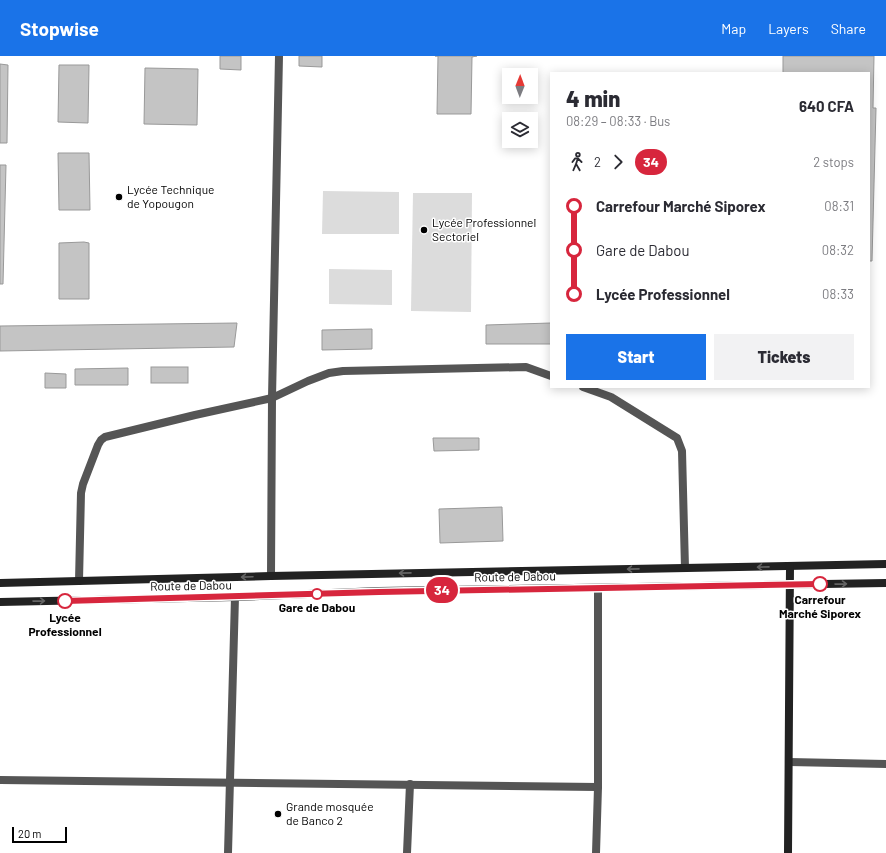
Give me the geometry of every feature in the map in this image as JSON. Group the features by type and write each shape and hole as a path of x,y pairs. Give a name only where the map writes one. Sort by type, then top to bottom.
{"street":[{"path":"271,576 272,398 279,56"},
{"path":"79,581 81,493 98,445 105,437 195,414 272,398 329,373 343,371 526,367 550,376"},
{"path":"586,388 611,397 677,438 682,450 685,568"},
{"name":"Route de Dabou","path":"0,583 886,564"},
{"path":"788,853 790,566"},
{"name":"Route de Dabou","path":"0,602 379,592 886,583"},
{"path":"596,853 598,787 598,588"},
{"path":"228,853 235,596"},
{"path":"789,762 886,764"},
{"path":"0,780 598,787"},
{"path":"407,853 410,784"}],"shaded area":[{"path":"323,191 399,192 399,234 322,234"},
{"path":"413,193 472,193 471,312 411,311"},
{"path":"329,269 392,270 392,305 329,304"}],"building":[{"path":"220,56 241,56 241,70 220,69"},
{"path":"299,56 322,56 322,67 299,66"},
{"path":"438,56 477,56 472,57 471,114 437,114"},
{"path":"783,56 874,56 873,108 876,108 872,261 870,261 870,72 783,72"},
{"path":"0,64 8,65 7,143 0,143"},
{"path":"59,65 89,65 88,123 58,122"},
{"path":"145,68 198,69 197,125 144,124"},
{"path":"58,153 89,153 90,210 59,210"},
{"path":"0,165 6,165 3,284 0,284"},
{"path":"59,243 89,243 89,299 59,299"},
{"path":"237,323 234,347 0,351 0,326"},
{"path":"550,323 550,344 486,344 486,325"},
{"path":"372,329 372,349 322,350 322,330"},
{"path":"151,367 188,367 188,383 151,383"},
{"path":"128,368 128,385 75,385 75,369"},
{"path":"45,373 66,374 66,388 45,388"},
{"path":"433,438 479,438 479,450 434,451"},
{"path":"502,507 503,541 440,543 439,509"}],"bus line":[{"name":"34","path":"65,601 379,592 820,584"}],"place":[{"name":"Lycée Technique de Yopougon","path":"119,197"},
{"name":"Lycée Professionnel Sectoriel","path":"424,230"},
{"name":"Carrefour Marché Siporex","path":"820,584"},
{"name":"Gare de Dabou","path":"317,594"},
{"name":"Lycée Professionnel","path":"65,601"},
{"name":"Grande mosquée de Banco 2","path":"278,814"}]}
